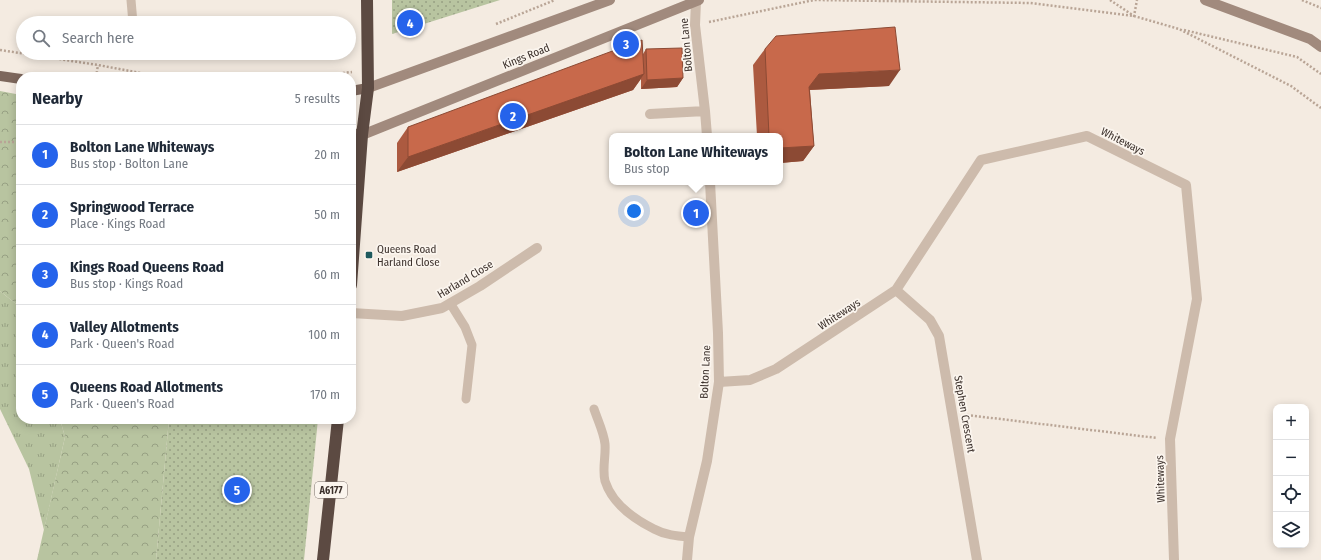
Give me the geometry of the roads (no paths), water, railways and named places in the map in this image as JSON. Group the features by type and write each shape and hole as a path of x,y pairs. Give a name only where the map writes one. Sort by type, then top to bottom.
{"highway":[{"path":"356,159 357,134 368,88 367,0"},
{"name":"A6177","path":"323,560 337,424"}],"main road":[{"path":"0,76 16,78"},
{"path":"356,90 368,88"}],"street":[{"path":"368,88 610,0"},
{"name":"Bolton Lane","path":"697,0 695,25 707,133"},
{"name":"Kings Road","path":"357,134 697,0"},
{"path":"1205,0 1310,39 1321,47"},
{"path":"650,114 705,111"},
{"name":"Whiteways","path":"719,382 750,380 776,369 896,290 981,160 1087,136 1186,185 1197,299 1170,439 1174,560"},
{"name":"Bolton Lane","path":"687,560 689,537 707,461 719,382 710,185"},
{"name":"Harland Close","path":"356,313 402,316 442,308 480,286 537,248"},
{"name":"Stephen Crescent","path":"896,290 930,320 939,336 977,560"}],"lane":[{"path":"131,0 132,16"},
{"path":"450,303 465,327 472,345 466,399"},
{"path":"594,410 605,443 604,472 605,480 611,494 618,503 634,517 654,530 672,535 689,537"}],"place":[{"name":"Valley Allotments","path":"410,23"},
{"name":"Kings Road Queens Road","path":"626,44"},
{"name":"Springwood Terrace","path":"513,116"},
{"name":"Bolton Lane Whiteways","path":"696,213"},
{"name":"Queens Road Harland Close","path":"369,255"},
{"name":"Queens Road Allotments","path":"237,490"}]}
